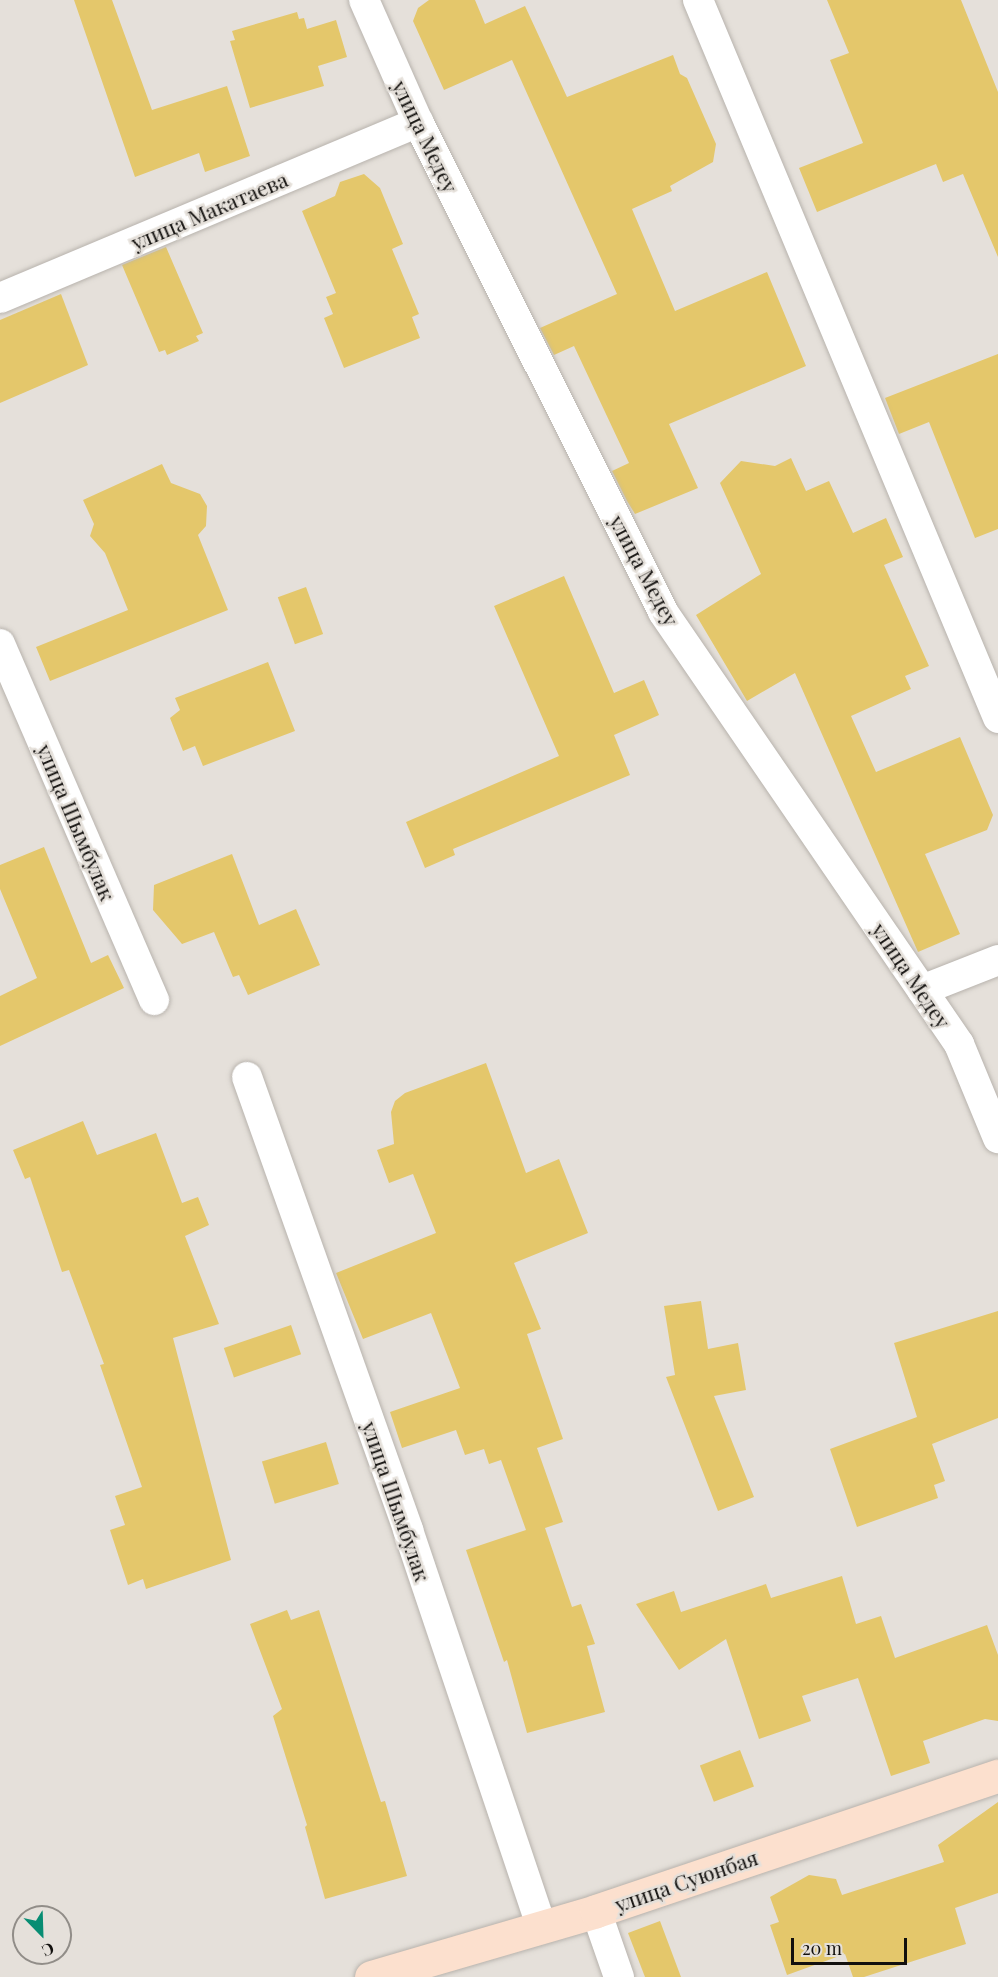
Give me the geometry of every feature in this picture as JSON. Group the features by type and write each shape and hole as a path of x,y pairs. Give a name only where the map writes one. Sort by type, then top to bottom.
{"street":[{"name":"улица Медеу","path":"364,0 418,122 663,612 959,1044 998,1138"},
{"path":"698,0 998,718"},
{"name":"улица Макатаева","path":"0,298 418,122"},
{"name":"улица Шымбулак","path":"0,644 154,1000"},
{"path":"922,990 998,960"},
{"name":"улица Шымбулак","path":"247,1077 408,1530 541,1926"},
{"name":"улица Суюнбая","path":"371,1977 596,1911 998,1776"},
{"path":"596,1911 619,1977"}],"building":[{"path":"74,0 112,0 152,110 227,86 250,156 205,172 199,153 135,177"},
{"path":"429,0 475,0 485,24 525,6 567,97 673,55 680,74 687,78 716,144 713,162 670,186 672,191 632,209 675,311 767,272 806,366 669,424 698,488 635,514 627,501 612,471 629,463 574,346 554,355 540,328 617,294 512,60 444,90 413,21 418,8"},
{"path":"827,0 961,0 998,92 998,257 963,174 943,182 936,164 817,212 799,168 863,143 830,60 849,53"},
{"path":"297,12 299,19 304,18 307,29 336,20 347,57 318,66 324,86 250,108 230,41 235,40 232,31"},
{"path":"364,174 380,188 403,244 392,249 419,314 412,317 420,338 344,368 324,318 333,314 326,297 336,293 302,211 335,196 340,182"},
{"path":"166,247 203,333 196,336 199,341 167,355 165,350 159,352 122,265"},
{"path":"61,294 88,365 0,403 0,320"},
{"path":"998,354 998,529 975,538 929,422 899,434 885,398"},
{"path":"791,458 806,491 829,481 853,533 886,518 903,557 884,565 929,666 905,676 911,689 851,716 876,772 960,737 993,815 987,830 925,854 960,934 918,952 795,673 747,701 696,615 761,574 720,483 741,461 775,466"},
{"path":"162,464 171,483 200,494 207,506 206,526 198,535 228,610 50,681 36,647 128,610 105,553 90,536 94,524 83,500"},
{"path":"564,576 614,693 644,680 659,715 614,735 630,775 453,849 455,855 425,868 406,822 559,756 494,606"},
{"path":"306,587 323,634 295,644 278,597"},
{"path":"268,662 295,731 203,766 195,746 183,751 170,718 180,710 175,698"},
{"path":"44,847 91,963 108,955 124,988 0,1046 0,996 37,978 0,889 0,865"},
{"path":"232,854 259,925 296,909 320,965 248,995 239,975 233,977 214,932 182,944 153,910 154,885"},
{"path":"486,1063 526,1173 559,1159 588,1233 514,1263 541,1329 527,1334 563,1439 537,1448 563,1522 545,1528 572,1607 581,1604 595,1644 587,1646 605,1712 527,1733 507,1660 504,1662 466,1550 526,1530 501,1460 489,1464 484,1449 465,1455 456,1430 402,1448 390,1412 460,1388 431,1313 363,1339 336,1273 436,1233 413,1174 389,1183 377,1150 394,1144 391,1112 395,1101 405,1093"},
{"path":"83,1121 97,1155 156,1133 182,1203 198,1197 209,1225 185,1236 219,1324 173,1338 231,1560 146,1589 143,1579 128,1585 110,1530 125,1525 115,1496 142,1487 100,1365 104,1364 69,1270 62,1272 30,1177 25,1179 13,1150"},
{"path":"701,1301 708,1349 738,1343 746,1390 714,1396 754,1497 718,1511 666,1377 675,1375 664,1306"},
{"path":"998,1311 998,1418 932,1444 945,1481 934,1485 938,1498 857,1527 830,1449 917,1417 894,1343"},
{"path":"291,1325 301,1354 234,1377 224,1348"},
{"path":"326,1442 339,1484 275,1504 262,1462"},
{"path":"842,1576 856,1624 881,1616 895,1658 987,1625 998,1655 998,1721 985,1719 923,1741 930,1763 891,1776 858,1678 802,1696 811,1721 759,1739 726,1639 679,1670 636,1604 674,1591 681,1612 766,1584 771,1598"},
{"path":"287,1610 291,1620 319,1610 381,1802 385,1801 407,1876 325,1899 305,1827 307,1825 273,1716 282,1709 250,1624"},
{"path":"740,1750 754,1786 714,1802 700,1765"},
{"path":"998,1802 998,1893 955,1908 966,1944 864,1977 853,1977 845,1954 787,1975 770,1925 779,1922 770,1897 809,1875 836,1879 842,1895 944,1862 938,1845"},
{"path":"660,1921 681,1977 645,1977 628,1933"}]}
